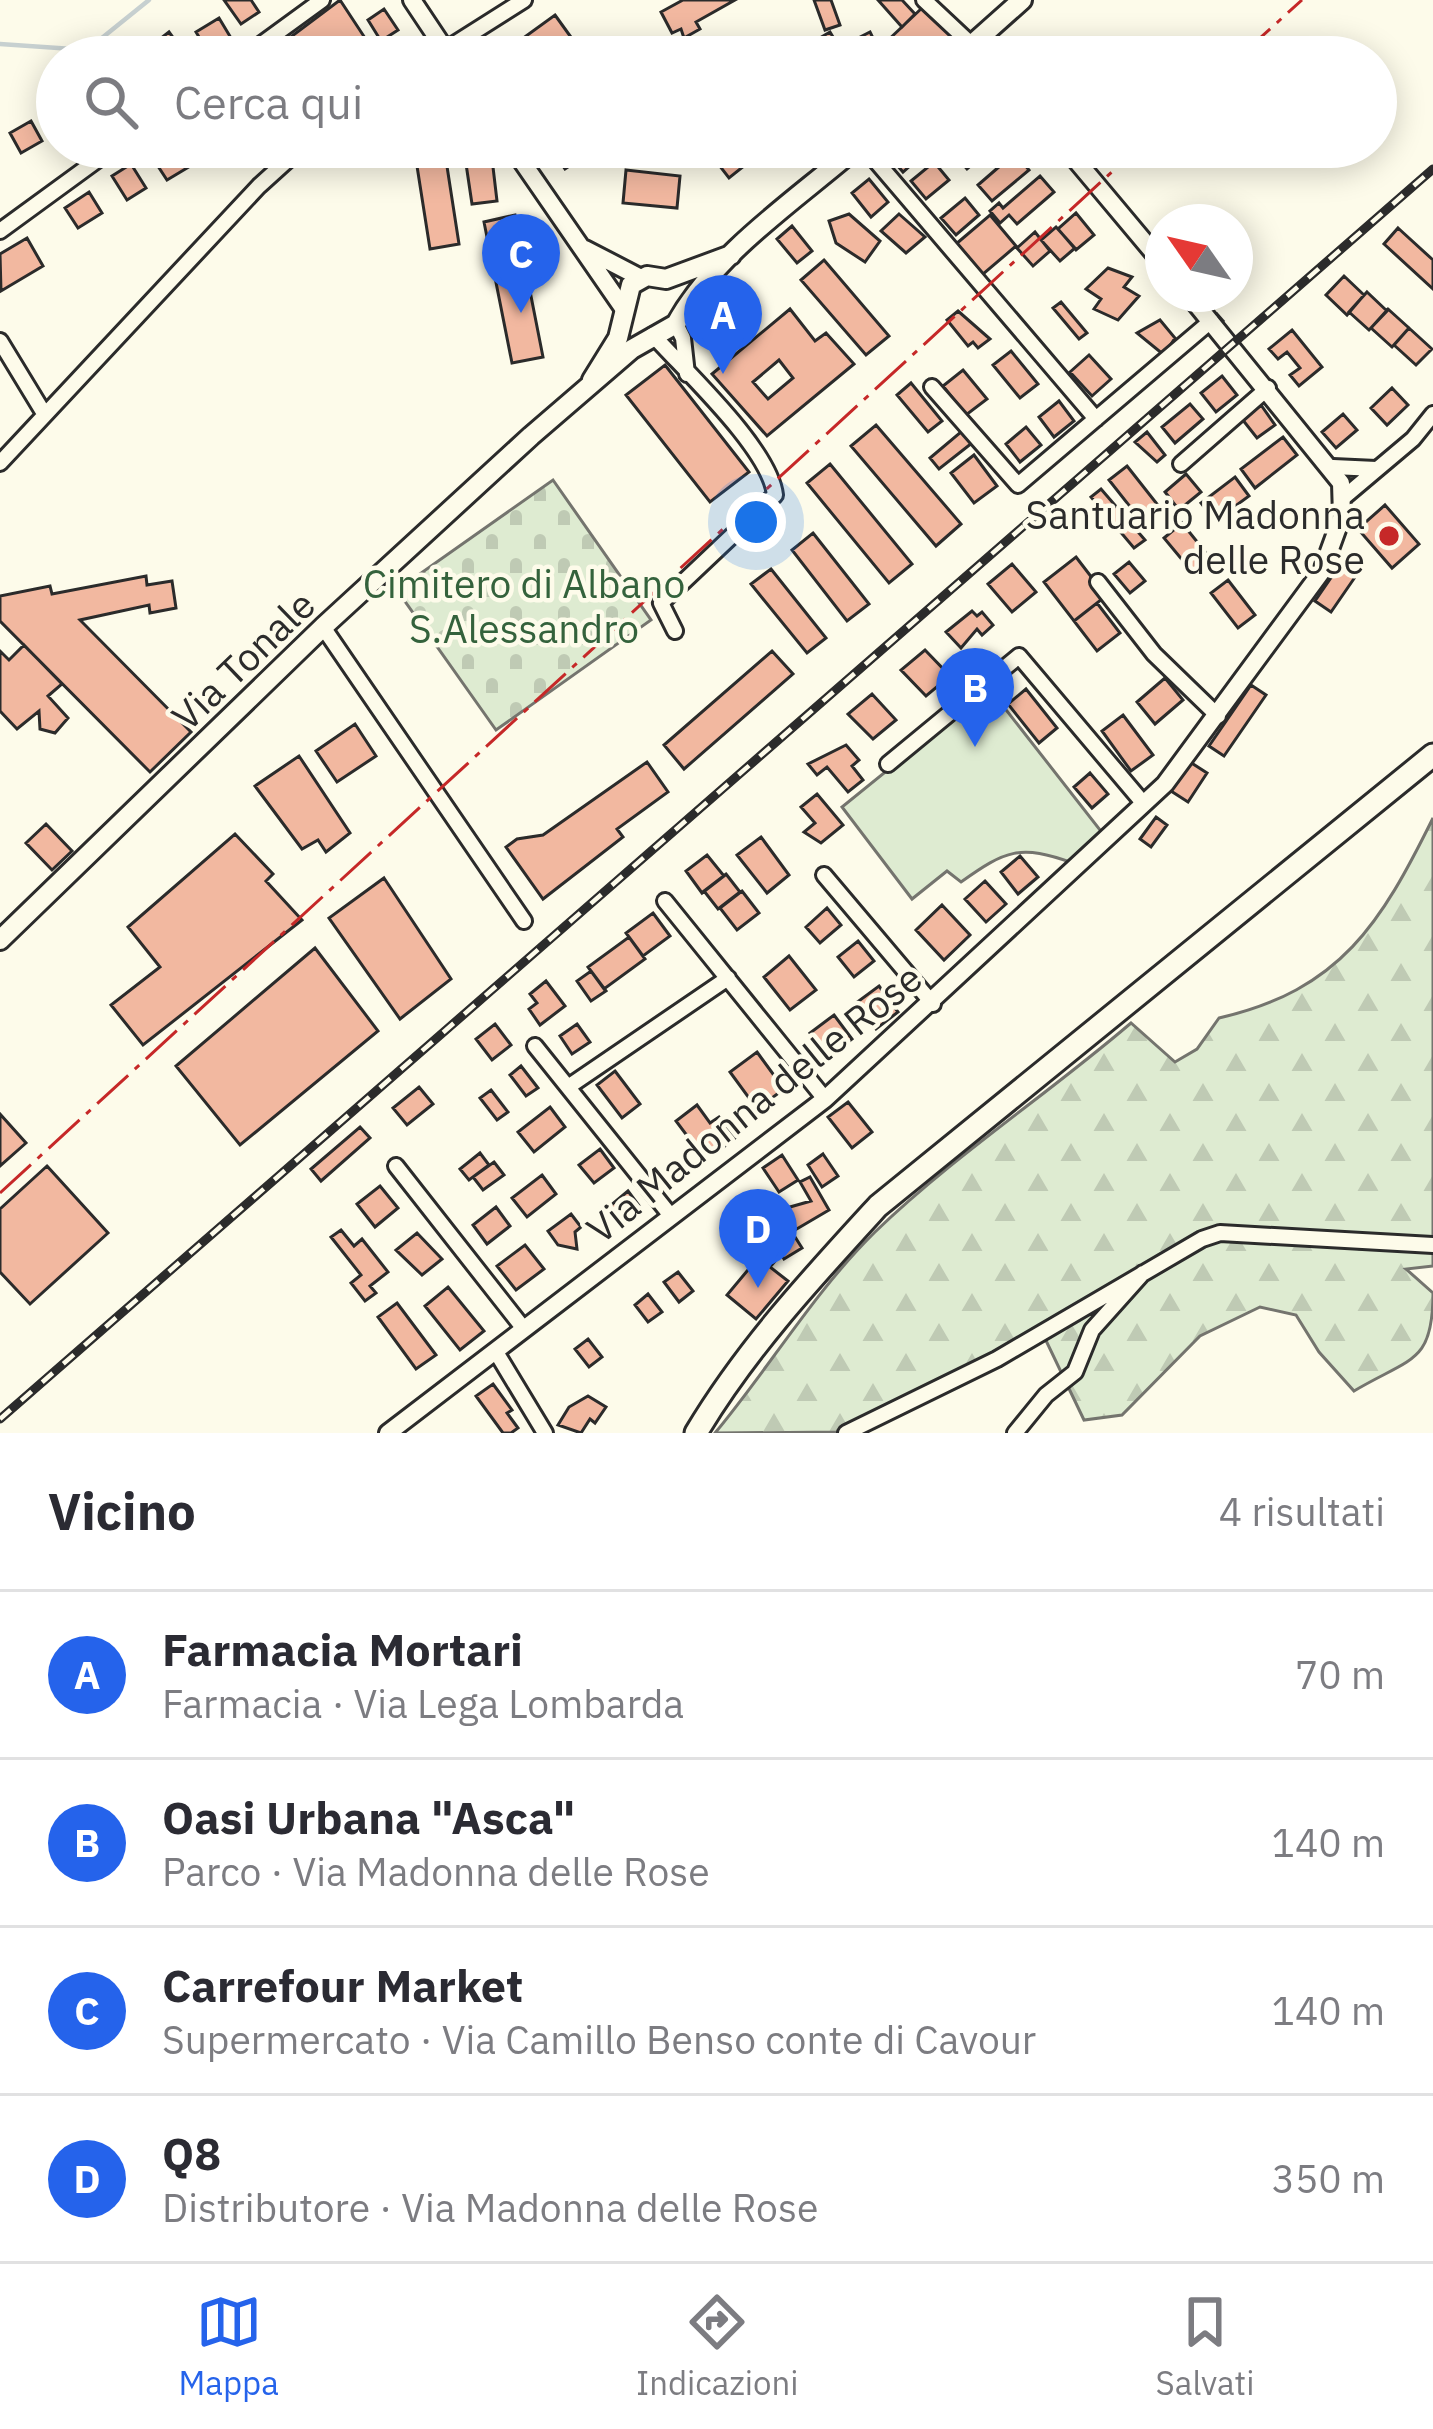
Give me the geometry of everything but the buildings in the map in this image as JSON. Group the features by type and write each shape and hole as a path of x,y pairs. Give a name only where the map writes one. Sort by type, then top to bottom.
{"highway":[{"path":"695,1433 724,1387 787,1307 878,1206 1433,755"}],"main road":[{"path":"987,36 1022,0"},
{"name":"Via Tonale","path":"0,940 323,627 589,384 679,317 732,255 836,168"},
{"name":"Via Tonale","path":"589,384 618,338 625,293 641,278 666,279 732,255"},
{"path":"666,279 678,291 679,317"},
{"path":"624,313 635,330 651,336"}],"street":[{"path":"273,36 322,0"},
{"path":"412,0 433,36"},
{"path":"470,36 524,0"},
{"path":"924,0 956,36"},
{"path":"0,231 87,168"},
{"path":"0,464 279,168"},
{"path":"527,168 624,313"},
{"path":"879,168 1096,419"},
{"path":"1083,168 1145,243"},
{"path":"585,249 641,278"},
{"path":"1203,312 1333,466 1343,498 1413,439 1433,414"},
{"path":"679,317 687,374"},
{"path":"932,387 1018,485 1211,321"},
{"path":"651,336 757,456 773,481 775,495 661,603 675,631"},
{"path":"0,341 46,415"},
{"path":"1181,464 1268,388"},
{"path":"1333,466 1376,469"},
{"name":"Via Madonna delle Rose","path":"388,1433 825,1099 1144,804 1218,716 1322,571 1335,545 1343,498"},
{"path":"1099,582 1154,654 1218,716"},
{"path":"323,627 524,921"},
{"path":"888,764 1019,656 1144,804"},
{"path":"824,875 933,1004"},
{"path":"664,901 825,1099"},
{"path":"568,1087 728,978"},
{"path":"535,1046 670,1216"},
{"path":"395,1166 524,1329"},
{"path":"846,1433 997,1359 1146,1269 1220,1234 1433,1246"},
{"path":"1015,1433 1046,1395 1075,1372 1092,1330 1120,1305 1146,1269"},
{"path":"496,1352 545,1433"}],"green space":[{"name":"Cimitero di Albano S.Alessandro","path":"553,480 651,620 496,730 397,590"},
{"path":"989,688 1104,835 1073,863 1039,853 1014,853 961,882 947,871 912,899 842,807"},
{"path":"1433,818 1433,1266 1406,1269 1433,1293 1429,1333 1415,1356 1354,1391 1319,1352 1296,1315 1260,1307 1200,1336 1122,1415 1084,1420 1041,1330 841,1432 715,1433 832,1279 906,1204 1131,1023 1175,1062 1197,1049 1219,1018 1297,990 1327,970 1375,920"}],"waterway":[{"path":"104,36 149,0"},
{"path":"0,44 36,46"}],"railway":[{"path":"0,1419 1433,169"}],"fence":[{"path":"1216,313 1224,322"}],"power":[{"path":"1262,36 1302,0"},
{"path":"0,1193 1116,168"}],"place":[{"name":"Carrefour Market","path":"521,313"},
{"name":"Farmacia Mortari","path":"723,374"},
{"name":"Santuario Madonna delle Rose","path":"1389,536"},
{"name":"Oasi Urbana \"Asca\"","path":"975,747"},
{"name":"Q8","path":"758,1288"}]}
